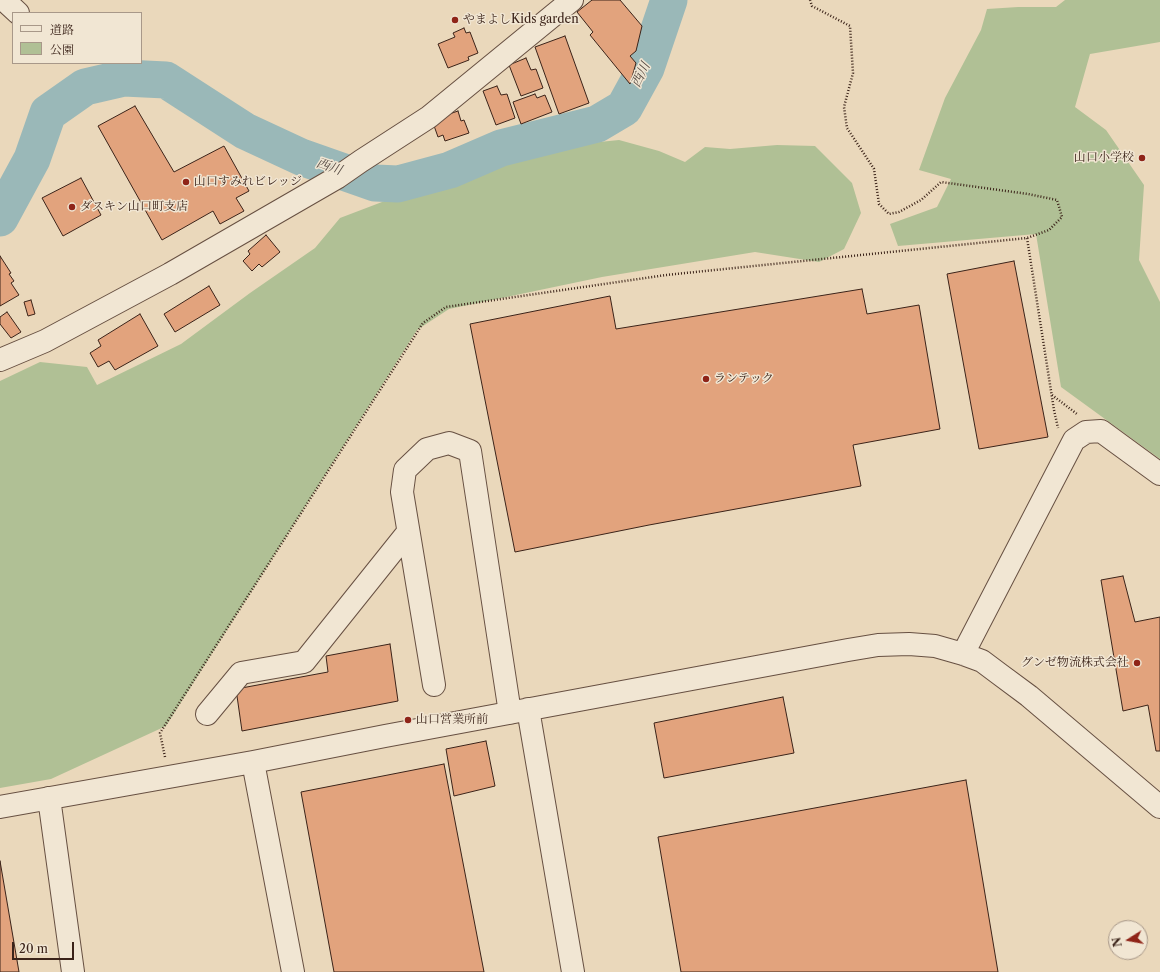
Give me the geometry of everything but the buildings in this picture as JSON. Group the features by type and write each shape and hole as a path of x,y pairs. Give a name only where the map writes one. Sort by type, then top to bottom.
{"street":[{"path":"4,0 17,12"},
{"path":"0,360 45,341 170,274 338,177 429,117 572,0"},
{"path":"963,654 1074,440 1086,432 1101,431 1160,474"},
{"path":"434,684 402,492 406,470 427,449 449,443 470,451 519,711 573,972"},
{"path":"206,714 241,673 304,662 408,532"},
{"path":"0,807 253,762 848,650 878,645 909,644 935,646 982,661 1029,696 1160,807"},
{"path":"253,762 293,972"},
{"path":"49,798 73,972"}],"path":[{"path":"166,761 160,733 423,323 446,306 666,275 1028,238 1049,230 1062,217 1057,200 1028,194 941,182 921,200 899,212 889,214 879,204 874,169 847,128 844,107 853,73 850,26 812,6 810,0"},
{"path":"1028,238 1054,410 1064,457"}],"green space":[{"path":"1065,0 1160,0 1160,42 1090,54 1075,107 1106,130 1144,185 1139,260 1160,302 1160,459 1061,387 1036,234 898,246 890,224 937,207 951,179 919,170 945,98 981,30 987,9 1056,7"},
{"path":"619,140 659,151 685,162 705,147 730,149 777,145 815,146 852,183 861,213 844,249 819,262 755,252 602,277 449,309 417,330 166,726 51,779 0,788 0,381 40,362 87,367 97,385 181,344 250,293 315,248 340,218 403,194 446,186 506,163 560,146"}],"waterway":[{"name":"西川","path":"0,218 32,159 48,113 85,87 124,78 166,80 245,131 301,157 375,183 398,184 450,170 501,148 597,124 624,108 646,68 669,0"}],"place":[{"name":"やまよしKids garden","path":"455,20"},
{"name":"山口小学校","path":"1142,158"},
{"name":"山口すみれビレッジ","path":"186,182"},
{"name":"ダスキン山口町支店","path":"72,207"},
{"name":"ランテック","path":"706,379"},
{"name":"グンゼ物流株式会社","path":"1137,663"},
{"name":"山口営業所前","path":"408,720"}]}
